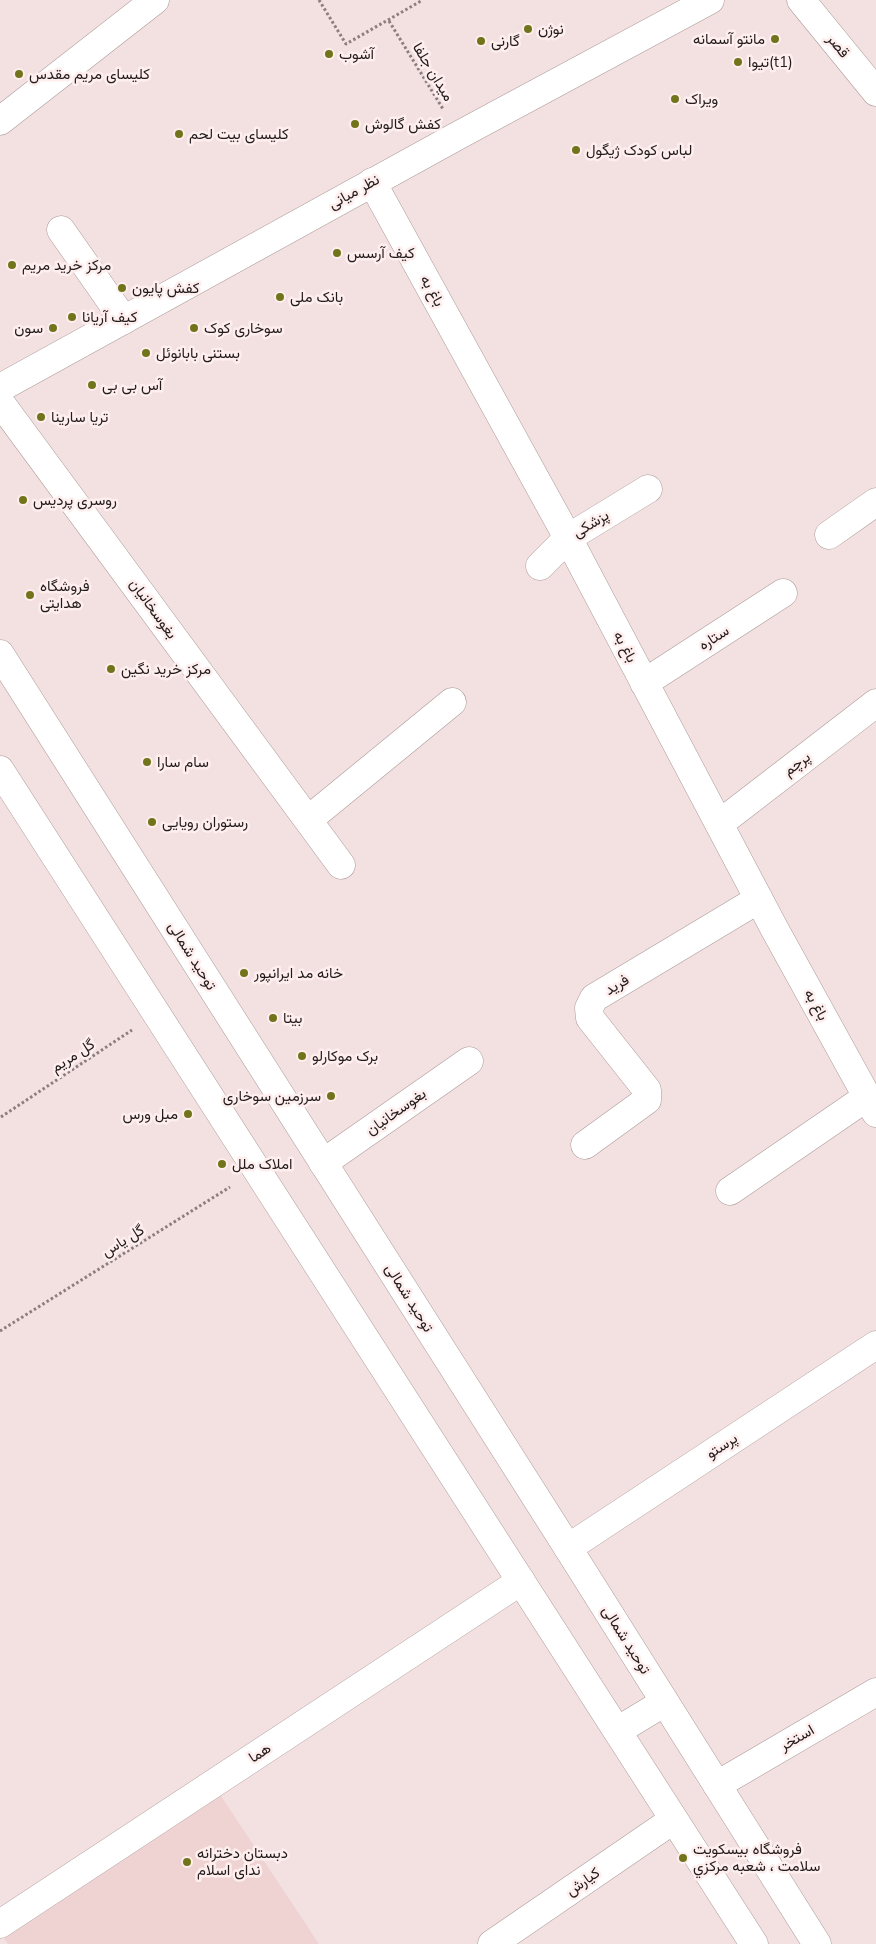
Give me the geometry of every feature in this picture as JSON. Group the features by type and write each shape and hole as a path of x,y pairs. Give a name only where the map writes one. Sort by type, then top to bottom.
{"street":[{"path":"0,121 155,0"},
{"name":"نظر میانی","path":"0,388 458,135 710,0"},
{"name":"قصر","path":"800,0 876,92"},
{"name":"باغ به","path":"372,182 568,538 758,899 871,1105"},
{"path":"61,230 124,320"},
{"name":"بغوسخانیان","path":"0,402 341,865"},
{"name":"پزشکی","path":"540,566 568,538 648,490"},
{"path":"829,535 876,502"},
{"name":"ستاره","path":"644,683 783,592"},
{"name":"توحید شمالی","path":"0,654 568,1548 817,1944"},
{"path":"308,820 452,702"},
{"name":"پرچم","path":"719,824 876,703"},
{"path":"0,770 754,1944"},
{"name":"فرید","path":"585,1145 647,1100 646,1090 590,1018 589,1008 594,998 758,899"},
{"name":"بغوسخانیان","path":"323,1163 469,1061"},
{"path":"730,1191 871,1105"},
{"name":"پرستو","path":"568,1548 876,1345"},
{"name":"هما","path":"0,1924 521,1581"},
{"name":"استخر","path":"717,1785 876,1692"},
{"path":"617,1731 665,1702"},
{"name":"کیارش","path":"492,1944 673,1820"}],"path":[{"path":"319,0 346,44 388,21 420,0"},
{"name":"میدان جلفا","path":"388,21 458,135"},
{"name":"گل مریم","path":"1,1117 157,1014"},
{"name":"گل یاس","path":"0,1331 257,1170"}],"shaded area":[{"name":"دبستان دخترانه ندای اسلام","path":"217,1790 319,1944 8,1944 1,1934"}],"place":[{"name":"نوژن","path":"528,29"},
{"name":"مانتو آسمانه","path":"775,39"},
{"name":"گارنی","path":"481,41"},
{"name":"آشوب","path":"329,54"},
{"name":"تیوا(t1)","path":"738,62"},
{"name":"کلیسای مریم مقدس","path":"19,74"},
{"name":"ویراک","path":"675,99"},
{"name":"کفش گالوش","path":"355,124"},
{"name":"کلیسای بیت لحم","path":"179,134"},
{"name":"لباس کودک ژیگول","path":"576,150"},
{"name":"کیف آرسس","path":"337,253"},
{"name":"مرکز خرید مریم","path":"12,265"},
{"name":"کفش پایون","path":"122,288"},
{"name":"بانک ملی","path":"280,297"},
{"name":"کیف آریانا","path":"72,317"},
{"name":"سون","path":"53,328"},
{"name":"سوخاری کوک","path":"194,328"},
{"name":"بستنی بابانوئل","path":"146,353"},
{"name":"آس بی بی","path":"92,385"},
{"name":"تریا سارینا","path":"41,417"},
{"name":"روسری پردیس","path":"23,500"},
{"name":"فروشگاه هدايتی","path":"30,595"},
{"name":"مرکز خرید نگین","path":"111,669"},
{"name":"سام سارا","path":"147,762"},
{"name":"رستوران رویایی","path":"152,822"},
{"name":"خانه مد ایرانپور","path":"244,973"},
{"name":"بیتا","path":"273,1018"},
{"name":"برک موکارلو","path":"302,1056"},
{"name":"سرزمین سوخاری","path":"331,1096"},
{"name":"مبل ورس","path":"188,1114"},
{"name":"املاک ملل","path":"222,1164"},
{"name":"فروشگاه بيسكويت سلامت ، شعبه مركزي","path":"683,1858"},
{"name":"دبستان دخترانه ندای اسلام","path":"187,1862"}]}
